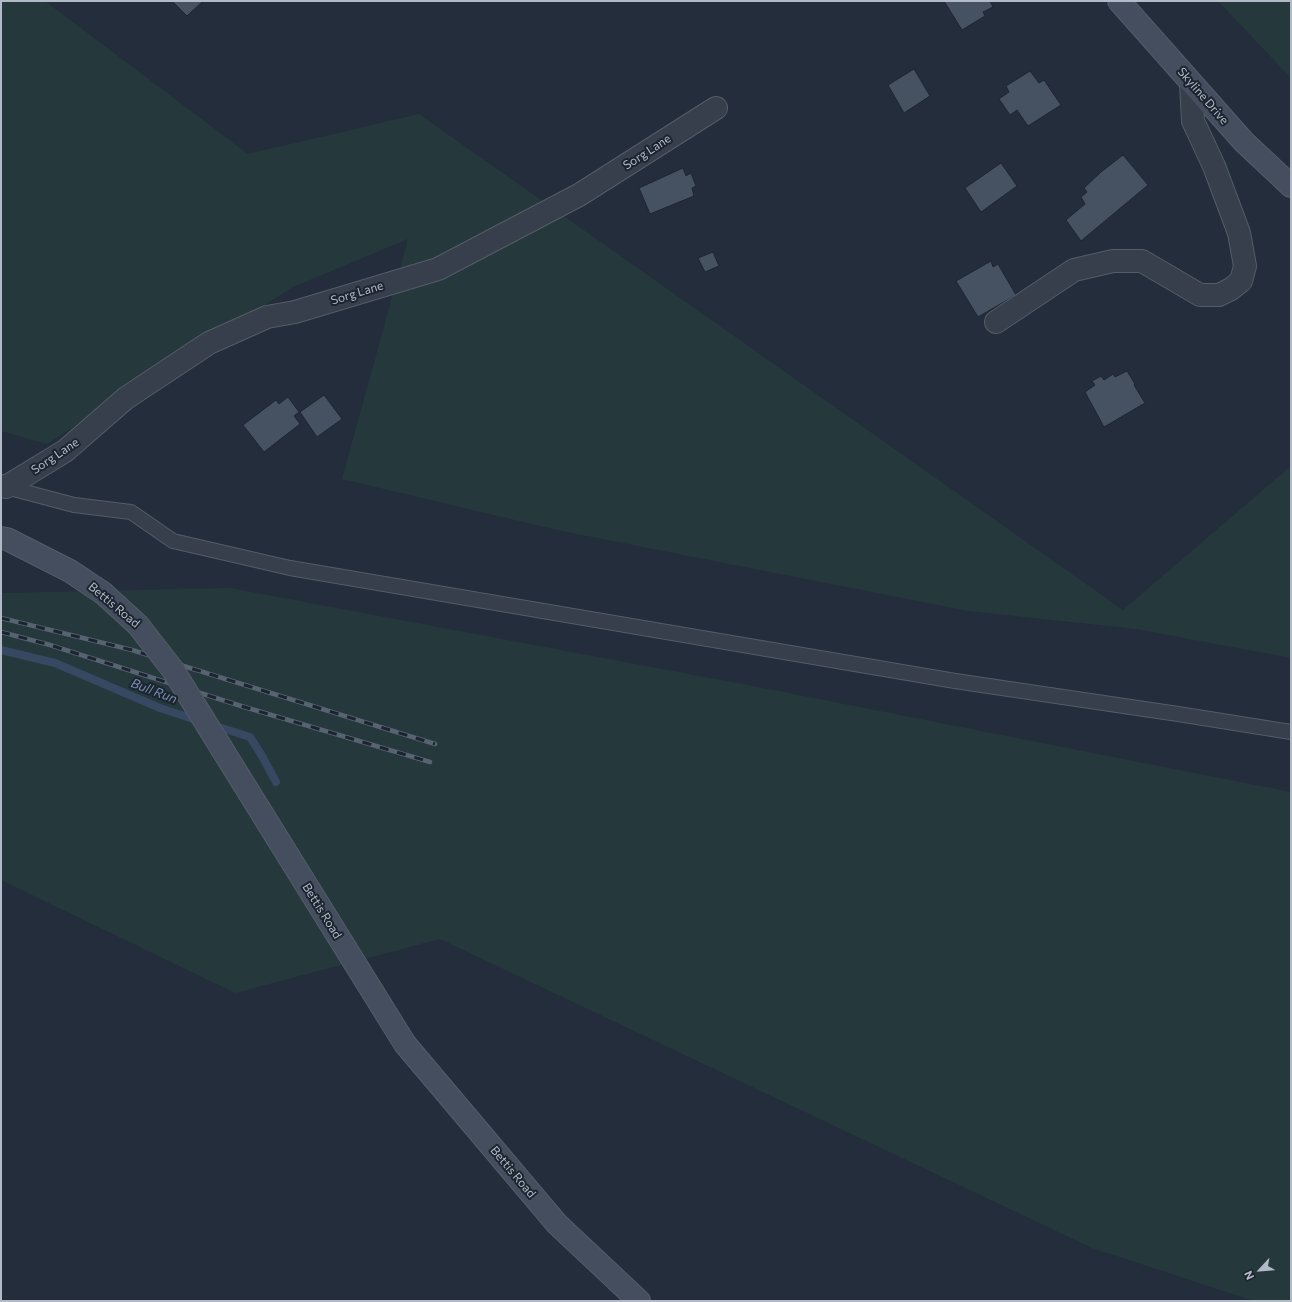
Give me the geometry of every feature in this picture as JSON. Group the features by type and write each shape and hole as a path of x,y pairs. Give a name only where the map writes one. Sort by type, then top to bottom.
{"street":[{"name":"Skyline Drive","path":"1119,1 1244,142 1291,186"},
{"path":"996,322 1074,270 1113,260 1142,261 1200,296 1219,295 1231,289 1241,281 1245,266 1238,233 1214,166 1193,121 1191,83"},
{"name":"Sorg Lane","path":"3,487 65,451 126,398 209,343 266,317 295,312 438,270 579,195 716,108"},
{"name":"Bettis Road","path":"1,538 7,539 70,571 103,593 138,625 173,670 404,1044 557,1224 639,1301"}],"lane":[{"path":"3,487 74,505 131,512 173,541 290,568 956,681 1291,732"}],"green space":[{"path":"1,1 45,1 248,154 419,114 1123,610 1291,466 1291,658 1136,629 968,611 557,530 342,479 408,239 293,287 47,444 1,431"},
{"path":"1218,1 1291,1 1291,78"},
{"path":"230,588 758,687 1291,792 1291,1301 1254,1301 1092,1248 440,939 235,993 1,880 1,593"}],"building":[{"path":"172,1 203,1 187,16"},
{"path":"944,1 990,1 993,7 983,12 985,16 962,30"},
{"path":"914,69 930,96 904,113 888,85"},
{"path":"1030,71 1039,83 1044,80 1061,105 1028,126 1017,110 1010,115 999,99 1009,92 1006,86"},
{"path":"1123,155 1148,185 1081,241 1066,220 1085,204 1081,197 1087,192 1084,188 1101,172"},
{"path":"1001,163 1017,186 981,212 965,188"},
{"path":"683,168 686,176 691,173 696,186 692,188 694,196 650,214 639,188"},
{"path":"713,252 719,266 705,272 698,258"},
{"path":"991,261 993,267 998,264 1016,295 978,317 956,281"},
{"path":"1127,371 1145,403 1104,427 1085,392 1095,385 1092,381 1101,376 1104,380 1113,374 1115,377"},
{"path":"324,395 342,419 317,437 300,412"},
{"path":"288,397 299,412 294,416 300,424 264,452 243,425 276,400 279,404"}],"waterway":[{"name":"Bull Run","path":"1,650 55,663 160,708 199,721"},
{"name":"Bull Run","path":"212,725 250,737 276,782"}],"railway":[{"path":"1,618 132,650 435,744"},
{"path":"1,632 50,645 241,706 430,762"}]}
